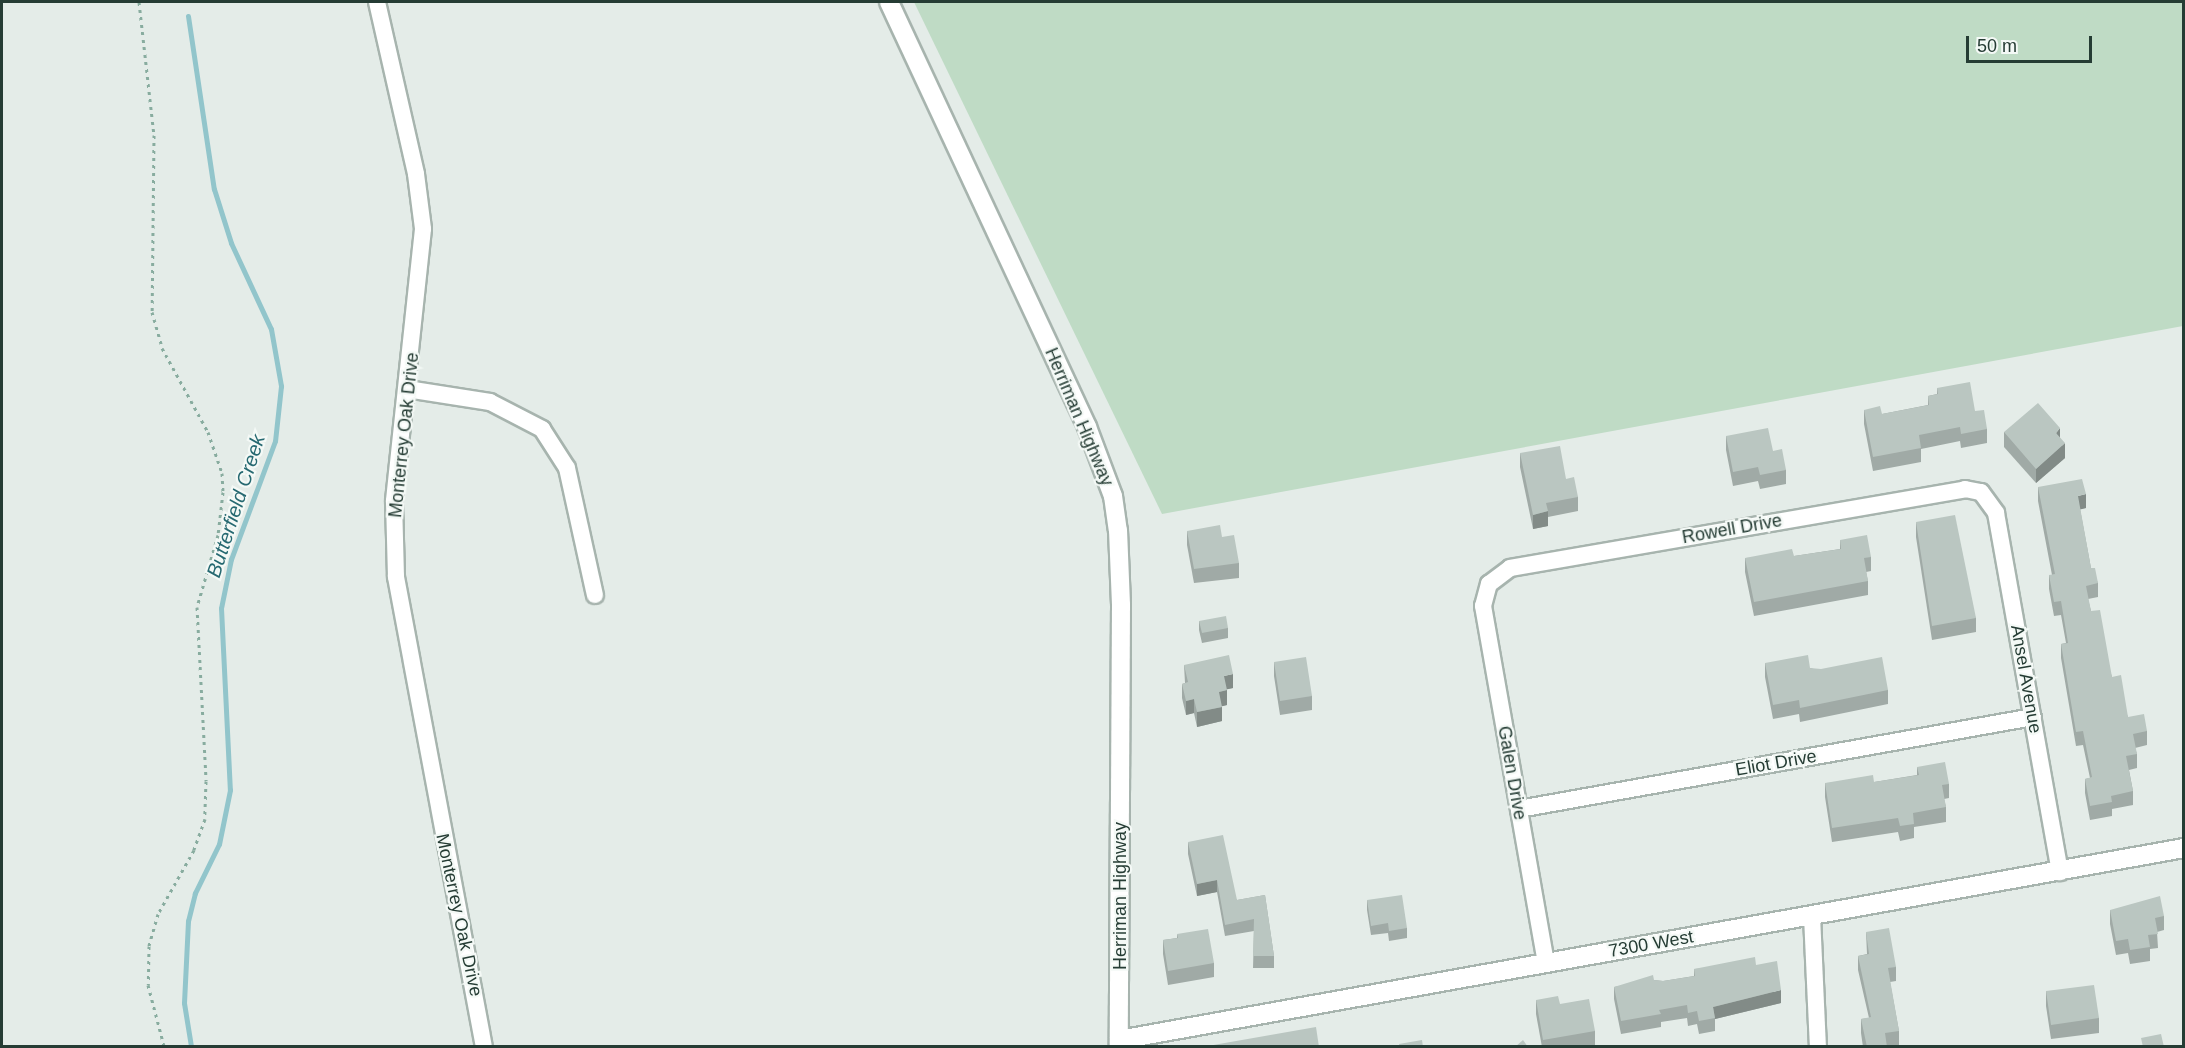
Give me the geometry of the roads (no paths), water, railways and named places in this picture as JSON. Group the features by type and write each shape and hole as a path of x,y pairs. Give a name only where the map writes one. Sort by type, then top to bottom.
{"street":[{"name":"Monterrey Oak Drive","path":"377,2 416,174 423,229 408,389 394,501 396,577 484,1047"},
{"name":"Herriman Highway","path":"889,2 1087,427 1113,496 1118,530 1122,605 1119,1043"},
{"path":"408,389 490,402 542,429 567,468 595,595"},
{"name":"Rowell Drive","path":"1489,584 1510,568 1965,489 1981,492"},
{"name":"Ansel Avenue","path":"1981,492 1996,513 2060,872"},
{"name":"Galen Drive","path":"1489,584 1483,606 1546,963"},
{"name":"Eliot Drive","path":"1519,809 2033,717"},
{"name":"7300 West","path":"1119,1043 2184,848"},
{"path":"1812,916 1818,1047"}],"waterway":[{"name":"Butterfield Creek","path":"188,16 214,189 231,243 271,329 281,386 275,441 231,559 221,608 230,790 219,844 195,893 188,921 184,1003 191,1046"}]}
